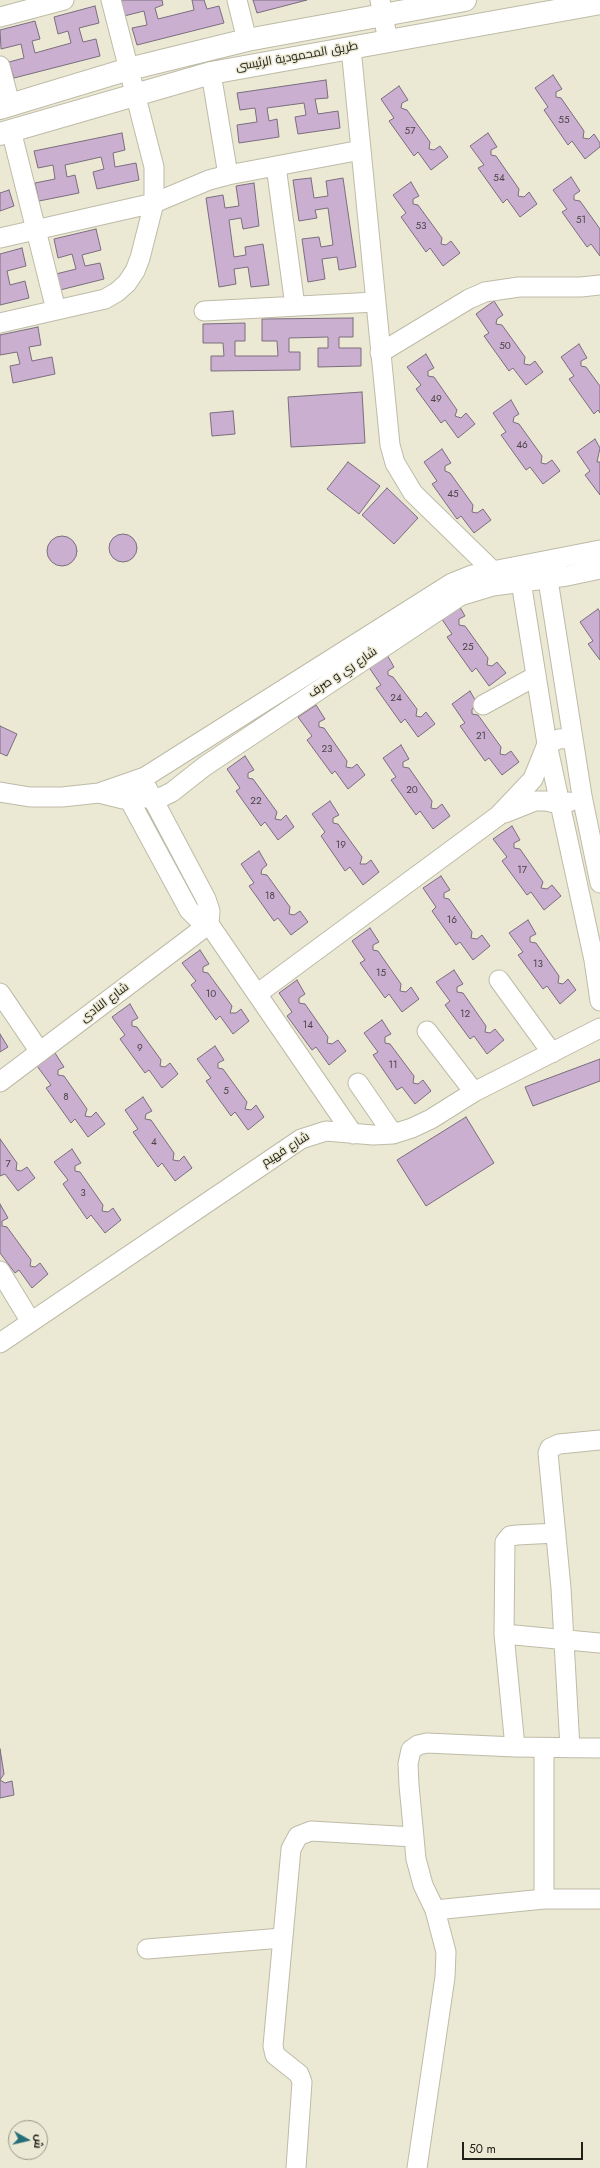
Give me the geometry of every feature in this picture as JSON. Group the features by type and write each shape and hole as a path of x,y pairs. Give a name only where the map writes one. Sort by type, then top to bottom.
{"street":[{"path":"0,17 64,0"},
{"path":"0,323 105,298 117,292 127,283 135,271 140,258 154,203 154,167 111,0"},
{"path":"237,0 247,40"},
{"name":"طريق المحمودية الرئيسى","path":"5,106 129,69 382,7 465,0"},
{"name":"طريق المحمودية الرئيسى","path":"6,132 211,72 388,41 527,8 600,3"},
{"path":"382,7 388,41"},
{"path":"351,48 390,445 395,462 403,478 425,506 493,571"},
{"path":"0,66 5,106"},
{"path":"211,72 228,175"},
{"path":"6,132 36,230 56,310"},
{"path":"0,238 154,203 209,180 228,175 361,150"},
{"path":"276,166 295,306"},
{"path":"380,353 469,299 485,292 520,287 582,287 600,285"},
{"path":"204,311 375,302"},
{"name":"شارع ري و صرف","path":"546,570 600,550"},
{"name":"شارع ري و صرف","path":"0,792 30,797 62,798 99,793 125,792 152,798 162,797 172,792 205,766 450,602 519,574 546,570 600,569"},
{"path":"546,570 582,796 600,883"},
{"name":"شارع ري و صرف","path":"125,792 142,778 443,588 462,578 493,571 519,574"},
{"path":"519,574 547,744 594,960 600,1002"},
{"path":"483,705 536,676"},
{"path":"257,994 498,816 533,779 547,744 559,739 572,738"},
{"path":"142,778 206,899 210,911 209,924"},
{"path":"125,792 189,910 198,919 209,924 353,1134"},
{"path":"498,816 535,801 546,801 559,804 571,802 582,796"},
{"name":"شارع النادى","path":"0,1082 209,924"},
{"path":"499,980 552,1053"},
{"path":"0,993 40,1052"},
{"name":"شارع فهيم","path":"0,1343 301,1139 326,1131 373,1136 393,1134 412,1128 431,1119 474,1092 600,1028"},
{"path":"426,1031 474,1092"},
{"path":"358,1083 393,1134"},
{"path":"0,1271 31,1322"},
{"path":"570,1748 565,1640 548,1459 550,1448 559,1444 600,1440"},
{"path":"515,1747 504,1634 505,1542 510,1536 556,1533"},
{"path":"504,1634 600,1643"},
{"path":"417,2168 446,1976 446,1952 435,1910 423,1884 416,1859 409,1786 408,1764 411,1750 418,1745 427,1743 544,1748 600,1748"},
{"path":"544,1748 544,1899"},
{"path":"296,2168 302,2082 299,2074 275,2055 273,2046 291,1849 298,1836 311,1831 414,1837"},
{"path":"435,1910 544,1899 600,1899"},
{"path":"146,1950 282,1938"}],"building":[{"path":"120,0 162,0 163,5 155,8 158,19 194,10 192,0 204,0 207,9 219,6 224,23 137,45 132,28 147,25 144,11 124,16"},
{"path":"253,0 307,0 257,13"},
{"path":"95,6 99,23 79,28 83,42 96,39 100,56 14,78 9,62 24,58 21,44 1,49 0,30 35,21 40,39 32,41 35,53 71,43 68,31 58,34 54,17"},
{"path":"553,75 562,89 556,92 556,97 561,98 584,131 583,138 589,139 594,134 600,143 600,147 585,159 572,141 568,145 544,110 548,107 535,88"},
{"path":"326,80 328,98 315,99 318,114 338,111 340,128 298,134 295,117 306,115 304,103 267,108 269,121 277,119 279,137 239,143 237,125 257,122 255,108 240,110 237,93"},
{"path":"399,86 408,100 402,103 401,108 407,110 430,142 429,149 434,150 440,146 448,157 431,170 418,152 414,156 389,121 394,118 381,99"},
{"path":"122,133 125,150 113,153 115,167 136,163 139,180 97,189 93,172 104,169 101,157 65,165 67,177 75,175 79,193 39,201 35,183 55,179 53,165 38,168 34,151"},
{"path":"488,133 497,147 491,150 491,155 496,156 519,189 518,196 524,197 529,192 537,204 520,217 507,199 503,203 478,168 484,165 470,146"},
{"path":"571,177 580,191 574,195 574,200 580,201 600,229 600,256 591,244 587,247 562,212 567,209 553,190"},
{"path":"311,178 314,198 328,196 326,181 343,178 356,267 339,270 337,257 322,259 325,279 308,282 302,239 319,237 321,247 333,245 328,208 315,210 317,218 299,221 293,180"},
{"path":"411,182 419,196 413,199 413,204 418,205 442,238 441,244 446,245 451,241 460,253 443,266 430,248 426,252 401,217 406,213 393,195"},
{"path":"254,183 259,226 243,229 241,218 229,220 234,257 246,255 245,247 263,244 269,285 251,287 248,267 234,269 236,284 219,287 206,198 223,195 225,208 239,206 236,186"},
{"path":"9,190 14,206 0,211 0,193"},
{"path":"96,229 101,250 82,255 85,266 100,263 104,279 60,290 56,274 76,269 72,254 58,258 54,239"},
{"path":"22,248 26,266 7,271 10,285 25,281 29,298 0,305 0,254"},
{"path":"494,301 503,315 497,319 496,324 502,325 525,357 524,364 530,365 535,361 543,372 526,385 513,368 509,371 484,336 489,333 476,314"},
{"path":"353,318 353,337 339,337 339,348 361,348 361,366 318,367 318,348 328,348 328,337 289,338 289,352 300,352 300,370 211,371 211,356 224,356 223,343 203,343 203,324 245,323 245,341 235,341 235,356 278,356 277,341 262,341 262,319"},
{"path":"38,327 41,345 29,347 32,361 52,357 55,374 13,383 10,366 20,364 17,352 0,355 0,335"},
{"path":"579,344 587,358 581,361 581,366 586,367 600,386 600,413 598,410 594,414 569,379 574,376 561,357"},
{"path":"426,354 434,368 428,371 428,376 434,377 457,410 455,416 461,418 466,413 475,424 458,438 445,420 441,423 416,389 421,385 407,367"},
{"path":"362,392 365,443 291,447 288,397"},
{"path":"511,400 519,414 514,417 513,422 519,424 542,456 541,463 546,464 552,460 560,471 543,484 530,467 526,470 501,435 506,432 493,413"},
{"path":"233,411 235,434 212,436 210,413"},
{"path":"595,439 600,448 597,462 600,462 600,495 585,475 590,471 577,452"},
{"path":"442,449 451,463 445,466 445,471 450,473 473,505 472,512 477,513 483,509 491,520 474,533 461,516 457,519 432,484 437,481 424,462"},
{"path":"348,462 380,486 359,514 327,489"},
{"path":"387,488 418,518 394,544 362,515"},
{"path":"123,534 133,538 137,548 133,558 123,562 113,558 109,548 113,538"},
{"path":"62,536 73,540 77,551 73,562 62,566 51,562 47,551 51,540"},
{"path":"457,602 465,616 459,619 459,625 465,626 488,658 487,665 492,666 497,662 506,673 489,686 476,668 472,672 447,637 452,634 439,615"},
{"path":"598,609 600,612 600,660 588,644 593,641 580,622"},
{"path":"386,653 394,667 388,671 388,675 393,677 417,709 416,716 421,717 426,712 435,724 418,737 405,719 401,723 376,688 381,685 368,666"},
{"path":"470,691 478,705 472,709 472,714 478,715 501,747 500,754 505,755 511,751 519,762 502,775 489,758 485,761 460,726 465,723 452,704"},
{"path":"316,705 325,719 319,722 319,727 324,728 347,761 346,767 352,768 357,764 365,775 348,789 335,771 332,774 307,740 312,736 298,717"},
{"path":"0,726 17,734 7,756 0,753"},
{"path":"401,745 409,759 403,762 403,767 409,768 432,801 431,808 436,809 442,804 450,816 433,829 420,811 416,815 391,780 396,777 383,758"},
{"path":"245,756 254,770 248,773 248,778 253,779 277,812 275,819 281,820 286,815 294,827 278,840 265,822 261,826 236,791 240,788 227,769"},
{"path":"330,801 339,815 333,818 333,823 338,824 362,857 360,864 366,864 371,860 379,872 363,885 350,867 345,871 321,836 325,832 312,814"},
{"path":"512,826 520,840 514,843 514,848 520,849 543,882 541,888 547,889 552,885 561,896 544,910 531,892 527,895 502,861 507,857 493,839"},
{"path":"259,851 267,865 262,869 261,874 267,875 290,907 289,914 294,915 300,911 308,922 291,935 278,918 274,921 249,886 254,883 241,864"},
{"path":"441,876 450,890 444,893 444,898 449,899 472,932 471,938 477,939 482,935 490,946 473,960 460,942 456,945 432,911 436,907 423,888"},
{"path":"528,920 536,934 530,937 530,942 536,943 559,976 558,983 563,984 568,979 576,990 560,1004 547,986 543,989 518,955 523,952 509,933"},
{"path":"370,928 379,942 373,945 373,950 378,951 401,984 400,991 406,992 411,987 419,999 402,1012 389,994 385,998 360,963 365,960 352,941"},
{"path":"200,950 209,964 203,967 203,972 208,973 232,1006 230,1013 236,1013 241,1009 249,1021 233,1034 220,1016 216,1020 191,985 196,981 182,963"},
{"path":"454,970 463,984 457,987 457,992 463,993 486,1026 485,1032 490,1033 495,1029 504,1040 487,1054 474,1036 470,1039 445,1005 450,1001 436,982"},
{"path":"297,980 305,994 299,998 299,1003 305,1004 328,1037 327,1043 332,1044 338,1040 346,1051 329,1065 316,1047 312,1050 287,1016 292,1012 279,993"},
{"path":"130,1004 138,1018 132,1021 132,1026 137,1027 161,1060 160,1066 165,1067 170,1063 178,1074 162,1088 149,1070 145,1073 120,1039 125,1035 112,1017"},
{"path":"382,1020 391,1034 385,1037 385,1043 390,1044 414,1076 413,1083 418,1084 423,1080 431,1091 415,1104 402,1087 397,1090 373,1055 378,1052 364,1033"},
{"path":"0,1034 8,1047 0,1052"},
{"path":"215,1046 224,1060 218,1063 218,1068 223,1069 247,1102 245,1109 251,1110 256,1105 264,1117 248,1130 235,1112 231,1116 206,1081 211,1078 197,1059"},
{"path":"55,1053 64,1067 58,1070 58,1075 64,1076 87,1109 85,1116 91,1117 96,1112 105,1124 88,1137 75,1119 71,1123 46,1088 51,1085 37,1066"},
{"path":"600,1059 600,1081 533,1106 525,1087"},
{"path":"143,1097 152,1111 146,1114 145,1119 151,1120 174,1153 173,1160 179,1161 184,1156 192,1168 175,1181 162,1163 158,1167 133,1132 138,1129 125,1110"},
{"path":"466,1117 494,1163 426,1206 397,1160"},
{"path":"0,1139 17,1163 16,1170 21,1171 27,1167 35,1178 18,1191 5,1174 0,1176"},
{"path":"72,1149 81,1163 75,1166 75,1171 80,1172 103,1205 102,1211 108,1212 113,1208 121,1220 105,1233 91,1215 87,1219 63,1184 68,1180 54,1162"},
{"path":"0,1204 8,1218 2,1221 2,1226 7,1227 31,1260 30,1266 35,1267 40,1263 48,1274 32,1288 19,1270 15,1273 0,1253"},
{"path":"0,1749 4,1774 0,1780"},
{"path":"0,1780 5,1783 12,1781 14,1795 0,1798"}]}
